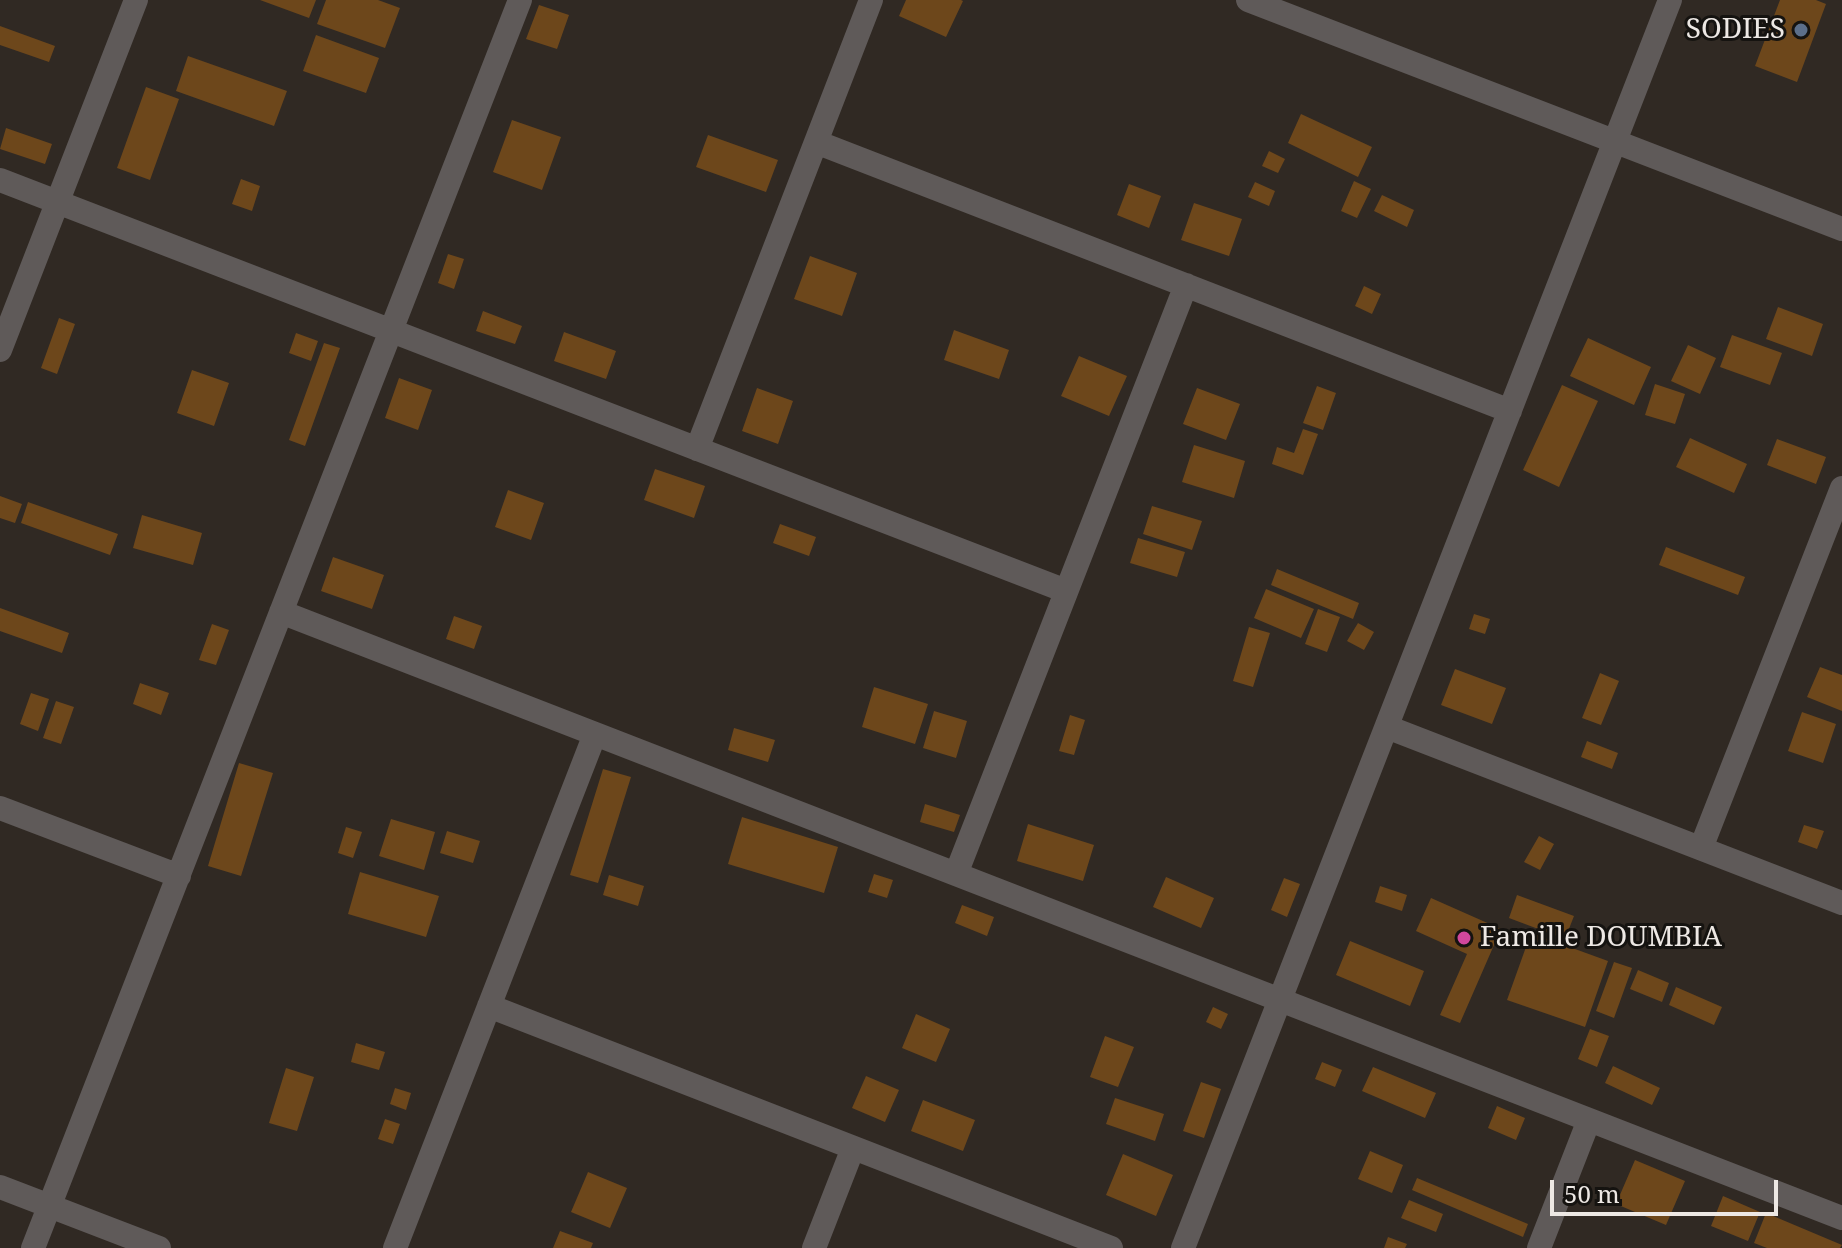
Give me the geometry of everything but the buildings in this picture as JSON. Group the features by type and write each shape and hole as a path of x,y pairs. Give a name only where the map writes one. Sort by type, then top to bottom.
{"street":[{"path":"0,350 136,0"},
{"path":"33,1248 520,0"},
{"path":"697,449 871,0"},
{"path":"1248,0 1842,229"},
{"path":"1183,1248 1670,0"},
{"path":"816,142 1510,411"},
{"path":"0,180 1066,591"},
{"path":"956,874 1186,285"},
{"path":"1701,848 1834,530 1842,488"},
{"path":"281,612 1842,1218"},
{"path":"1387,727 1842,903"},
{"path":"395,1248 595,734"},
{"path":"0,808 179,876"},
{"path":"489,1006 1111,1248"},
{"path":"1539,1248 1589,1120"},
{"path":"814,1248 853,1148"},
{"path":"0,1187 159,1248"}],"place":[{"name":"SODIES","path":"1801,30"},
{"name":"Famille DOUMBIA","path":"1464,938"}]}
